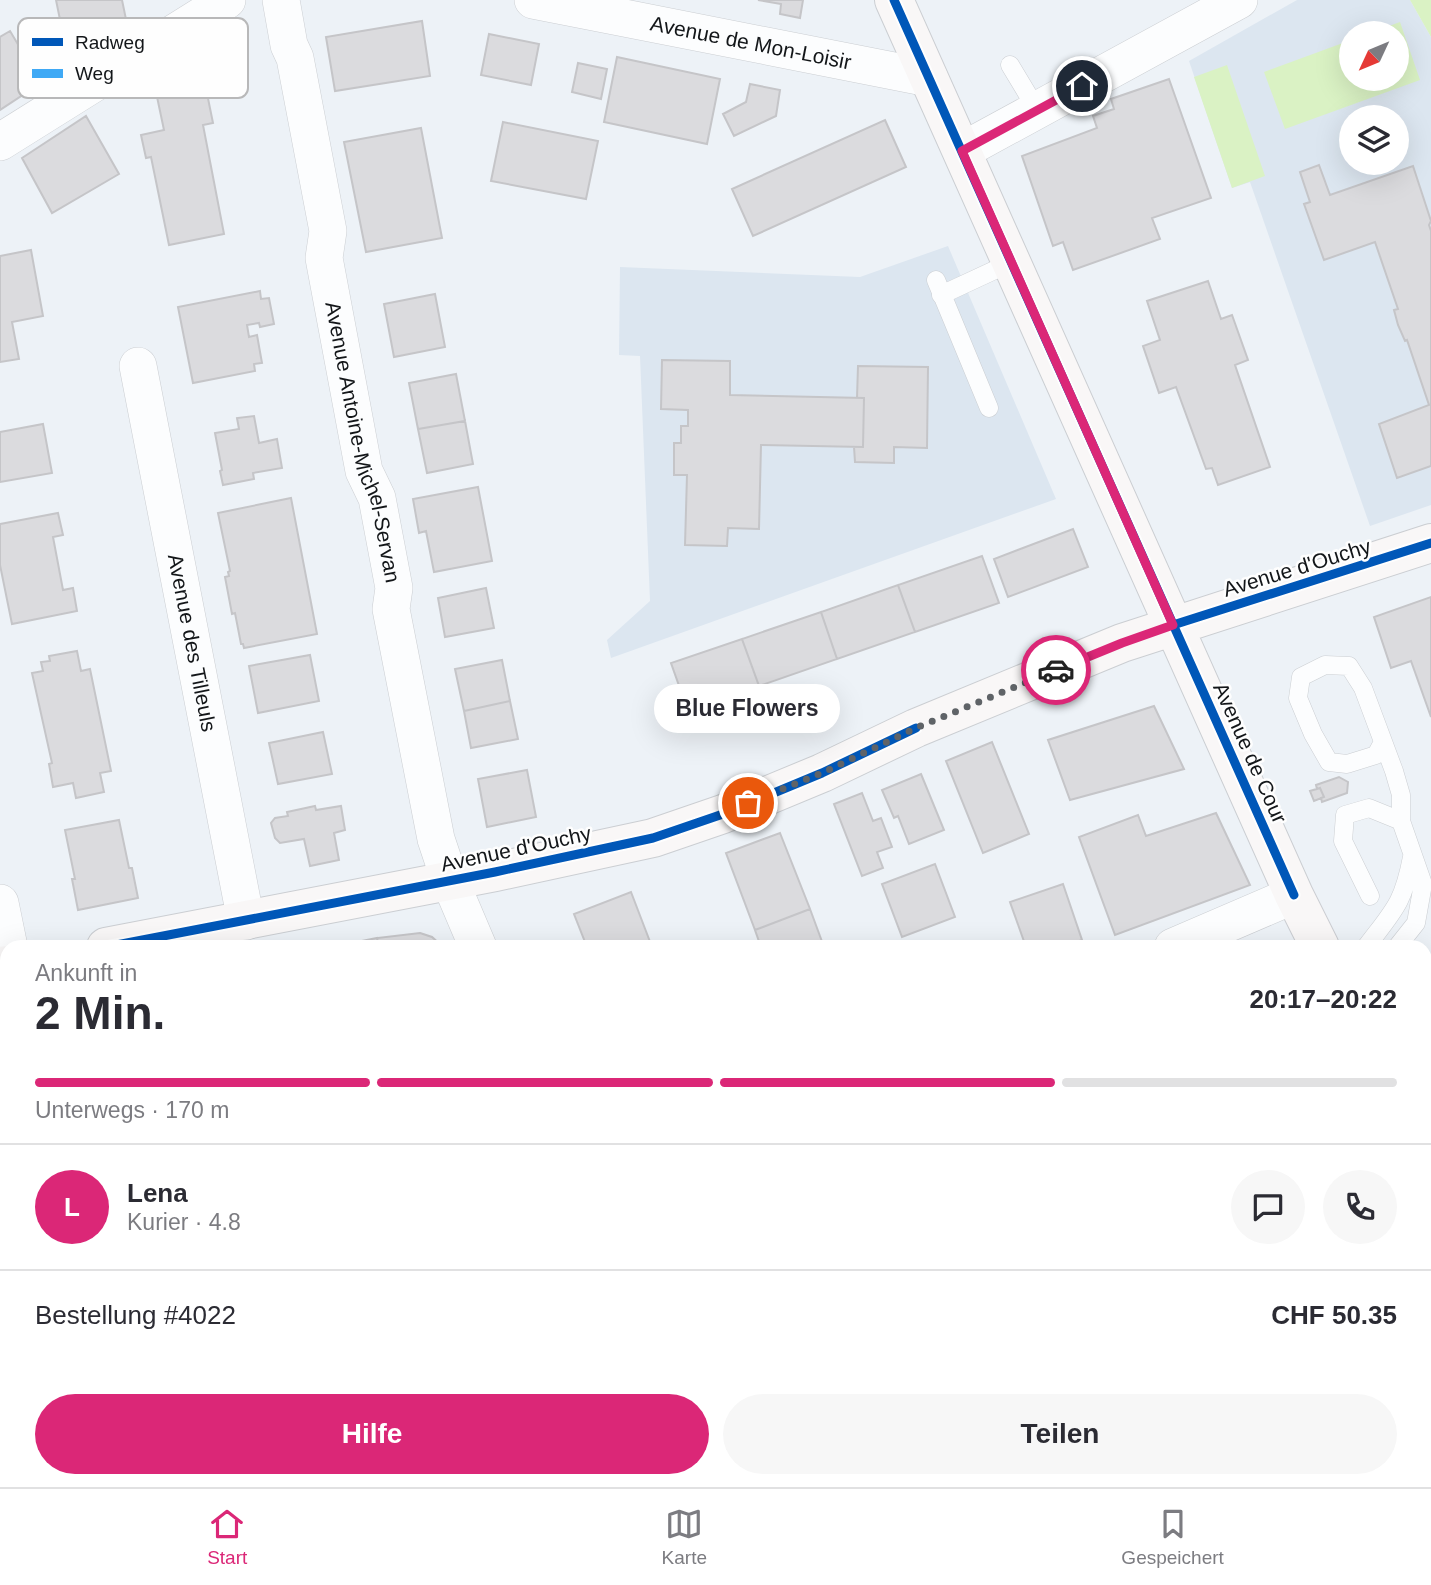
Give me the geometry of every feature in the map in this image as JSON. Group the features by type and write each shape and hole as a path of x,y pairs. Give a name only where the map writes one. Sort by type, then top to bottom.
{"main road":[{"name":"Avenue de Cour","path":"894,0 1316,940"},
{"name":"Avenue d'Ouchy","path":"144,940 450,881 653,838 723,814 822,773 916,728 1122,643 1431,543"}],"street":[{"path":"198,18 227,0"},
{"path":"261,0 282,0"},
{"name":"Avenue Antoine-Michel-Servan","path":"282,0 328,231 324,258 364,471 377,498 394,588 391,609 436,839 475,940"},
{"name":"Avenue de Mon-Loisir","path":"533,0 929,78"},
{"path":"962,151 1239,0"},
{"path":"0,142 70,98"},
{"name":"Avenue des Tilleuls","path":"138,366 246,921"},
{"path":"1189,940 1294,895"},
{"path":"0,903 8,940"}],"lane":[{"path":"1010,65 1037,110"},
{"path":"989,408 939,287 1012,262"},
{"path":"1383,742 1376,755 1347,764 1329,762 1313,734 1298,698 1301,677 1325,665 1349,666 1363,688 1383,742 1401,795 1401,821 1423,884 1416,923 1402,940"},
{"path":"1370,896 1343,841 1345,815 1369,808 1401,821"},
{"path":"1372,940 1397,909 1406,888 1412,854"}],"shaded area":[{"path":"1297,0 1410,0 1431,37 1431,505 1370,526 1250,182 1232,188 1189,61"},
{"path":"948,246 1056,499 611,658 607,640 650,601 640,356 619,355 620,267 860,277"}],"green space":[{"path":"1410,0 1431,0 1431,37"},
{"path":"1339,44 1339,91 1390,91 1351,105 1339,105 1339,109 1285,129 1264,72"},
{"path":"1409,48 1420,80 1409,84"},
{"path":"1227,65 1265,176 1232,188 1194,77"}],"building":[{"path":"56,0 122,0 126,18 60,18"},
{"path":"758,0 803,0 800,18 780,14 781,4"},
{"path":"422,21 430,76 335,91 326,37"},
{"path":"10,31 18,44 18,98 0,110 0,37"},
{"path":"489,34 539,44 531,85 481,75"},
{"path":"617,57 720,79 707,144 604,122"},
{"path":"578,63 607,69 601,99 572,92"},
{"path":"1169,79 1211,198 1152,218 1160,239 1073,270 1063,242 1053,246 1022,156 1097,128 1093,116 1114,109 1111,99"},
{"path":"750,84 780,90 776,116 734,136 723,114 746,102"},
{"path":"157,98 208,98 213,123 203,125 224,234 169,245 151,157 146,158 141,135 164,130"},
{"path":"86,116 119,174 52,213 22,158"},
{"path":"885,120 906,167 753,236 732,189"},
{"path":"503,122 598,141 586,199 491,181"},
{"path":"421,128 442,238 366,252 344,142"},
{"path":"1319,165 1330,195 1387,175 1409,175 1409,167 1413,166 1431,221 1431,466 1397,478 1379,424 1429,405 1407,340 1405,341 1398,325 1394,310 1398,309 1375,242 1324,260 1304,204 1310,202 1300,172"},
{"path":"31,250 43,316 12,322 19,359 0,362 0,256"},
{"path":"1208,281 1221,319 1232,315 1248,360 1235,365 1270,467 1218,485 1212,468 1206,469 1176,387 1159,393 1143,346 1160,340 1147,301"},
{"path":"260,291 261,299 269,298 274,324 260,327 259,323 247,325 249,337 257,335 262,363 254,364 255,371 193,383 178,307"},
{"path":"435,294 445,347 394,357 384,304"},
{"path":"662,360 730,361 730,395 864,398 863,447 761,445 759,529 728,528 727,546 685,545 687,475 674,475 674,443 681,443 681,426 688,426 688,410 661,409"},
{"path":"858,366 928,367 927,448 894,447 894,463 855,462 854,447 863,447 864,398 857,398"},
{"path":"456,374 465,421 418,429 409,383"},
{"path":"254,416 259,443 277,439 282,468 253,473 254,479 223,485 215,433 239,429 237,418"},
{"path":"465,421 473,464 427,473 418,429"},
{"path":"43,424 52,473 0,482 0,432"},
{"path":"478,487 492,561 434,572 426,531 419,533 413,499"},
{"path":"291,498 317,634 244,648 235,613 232,614 225,577 229,576 230,571 218,513"},
{"path":"58,513 63,535 53,537 63,590 73,588 77,611 12,624 0,565 0,524"},
{"path":"1073,529 1088,567 1008,597 994,559"},
{"path":"982,556 999,603 915,632 898,585"},
{"path":"898,585 915,632 837,659 821,612"},
{"path":"486,588 494,628 445,637 438,598"},
{"path":"1431,597 1431,717 1411,661 1391,668 1374,617"},
{"path":"821,612 837,659 759,686 742,639"},
{"path":"742,639 759,686 688,711 671,663"},
{"path":"77,651 81,671 90,669 111,771 100,773 104,792 76,798 73,783 53,787 49,764 52,763 32,673 43,671 41,662 50,661 49,656"},
{"path":"310,655 319,701 258,713 249,666"},
{"path":"502,660 510,701 464,711 455,669"},
{"path":"510,701 518,739 471,748 464,711"},
{"path":"1154,706 1184,769 1070,800 1048,740"},
{"path":"323,732 332,774 278,784 269,743"},
{"path":"992,742 1029,834 983,853 946,761"},
{"path":"527,770 536,817 487,827 478,779"},
{"path":"921,774 944,830 909,844 898,816 894,818 882,790"},
{"path":"1339,777 1348,782 1347,793 1322,802 1321,798 1324,797 1316,785"},
{"path":"1320,788 1324,797 1314,801 1310,791"},
{"path":"862,793 873,821 881,818 892,847 877,852 883,868 862,876 834,804"},
{"path":"315,806 316,810 341,806 345,830 334,833 339,860 310,866 304,839 280,843 275,838 271,823 275,818 288,816 287,812"},
{"path":"1216,813 1250,885 1115,935 1079,837 1138,815 1146,836"},
{"path":"119,820 138,898 78,910 65,830"},
{"path":"780,833 810,909 755,930 726,853"},
{"path":"935,864 955,917 902,937 882,884"},
{"path":"1063,884 1082,940 1024,940 1010,902"},
{"path":"631,892 649,940 584,940 574,914"},
{"path":"810,909 821,940 759,940 755,930"},
{"path":"420,933 435,940 377,940"}],"cycle path":[{"path":"894,0 1294,895"},
{"path":"1173,625 1431,543"},
{"path":"142,940 495,872 653,838 723,814 822,773 916,728"}],"way so far":[{"path":"748,803 822,773 916,728 1056,670"}],"place":[{"name":"Blue Flowers","path":"748,803"}],"route":[{"path":"1056,670 1173,625 962,151 1082,86"}]}
